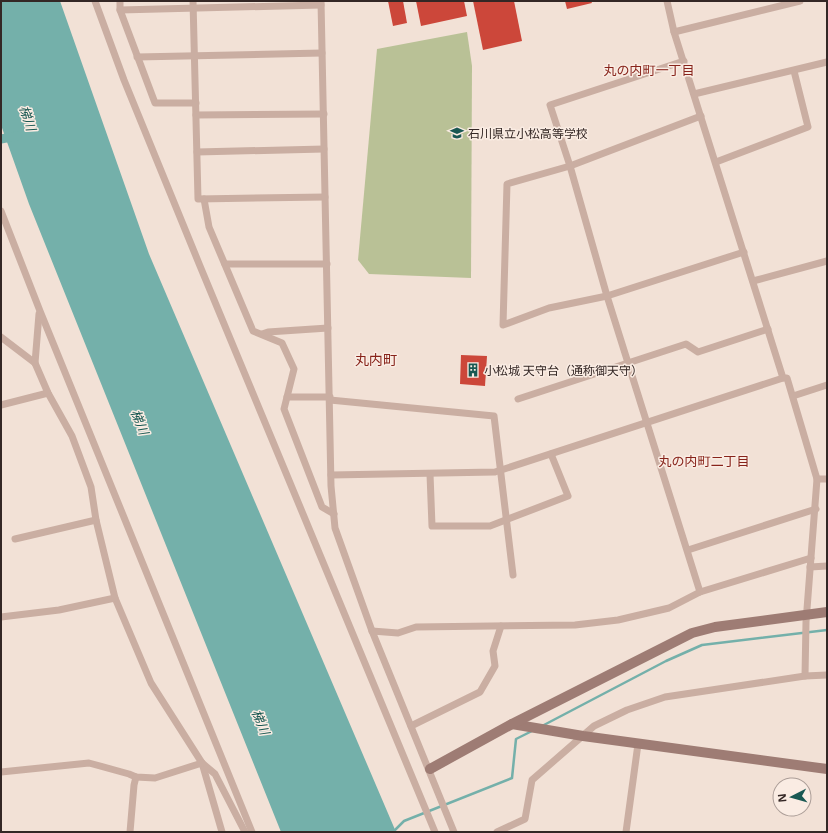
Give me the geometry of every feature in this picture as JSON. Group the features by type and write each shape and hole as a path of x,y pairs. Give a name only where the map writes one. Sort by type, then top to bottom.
{"street":[{"path":"95,1 124,80 200,266 435,832"},
{"path":"120,1 120,10 155,103 196,103"},
{"path":"667,1 674,32 783,378"},
{"path":"674,32 800,1"},
{"path":"120,10 193,4 321,3 331,475 335,528 372,631 430,769 454,832"},
{"path":"193,4 198,199 325,197"},
{"path":"137,57 322,53"},
{"path":"684,61 550,105 570,166 607,296 648,422 700,592"},
{"path":"694,94 827,62"},
{"path":"716,162 808,128 794,71"},
{"path":"196,115 324,114"},
{"path":"701,116 570,166 506,184 503,325 549,308 607,296 744,252"},
{"path":"197,152 324,149"},
{"path":"204,199 209,227 253,331 282,343 294,369 284,409 322,507 334,514"},
{"path":"1,211 40,311 252,832"},
{"path":"753,281 827,261"},
{"path":"225,264 327,264"},
{"path":"40,311 35,363 48,393 72,436 91,487 96,520 115,598 151,683 202,763 222,832"},
{"path":"262,334 268,332 328,328"},
{"path":"518,399 686,344 698,352 768,329"},
{"path":"1,337 35,363"},
{"path":"331,475 430,474 500,471 783,378 787,378 817,479 816,509 806,618 805,676"},
{"path":"793,396 827,385"},
{"path":"1,405 48,393"},
{"path":"287,397 330,398 494,416 513,575"},
{"path":"430,474 432,526 490,526 568,496 551,454"},
{"path":"817,479 827,479"},
{"path":"688,550 816,509"},
{"path":"15,539 96,520"},
{"path":"372,631 398,633 416,627 576,625 618,620 670,608 700,592 811,558"},
{"path":"810,567 827,566"},
{"path":"1,617 59,610 115,598"},
{"path":"430,769 512,724 692,633 715,627 806,618 827,612"},
{"path":"411,726 480,692 495,666 493,651 501,626"},
{"path":"497,832 525,819 532,780 594,726 627,710 665,698 805,676 827,675"},
{"path":"512,724 638,744 827,769"},
{"path":"626,832 638,744"},
{"path":"1,772 89,763 136,777 155,778 202,763"},
{"path":"202,763 215,774 245,832"},
{"path":"130,832 136,777"}],"green space":[{"path":"467,32 472,66 471,278 369,274 358,260 377,49"}],"water":[{"name":"梯川","path":"1,1 60,1 149,254 396,832 281,832 29,204 1,125"}],"building":[{"path":"388,1 403,1 407,23 393,26"},
{"path":"416,1 464,1 467,16 421,26"},
{"path":"473,1 514,1 522,41 483,50"},
{"path":"565,1 591,1 592,3 567,9"},
{"name":"小松城 天守台（通称御天守）","path":"461,355 487,356 485,386 460,384"}],"waterway":[{"path":"1,139 17,136"},
{"path":"542,726 666,661 702,645 827,630"},
{"path":"393,832 404,821 512,778 516,739 532,731"}],"place":[{"name":"石川県立小松高等学校","path":"457,133"},
{"name":"小松城 天守台（通称御天守）","path":"473,370"}],"district":[{"name":"丸の内町一丁目","path":"649,70"},
{"name":"丸内町","path":"376,359"},
{"name":"丸の内町二丁目","path":"704,461"}]}
